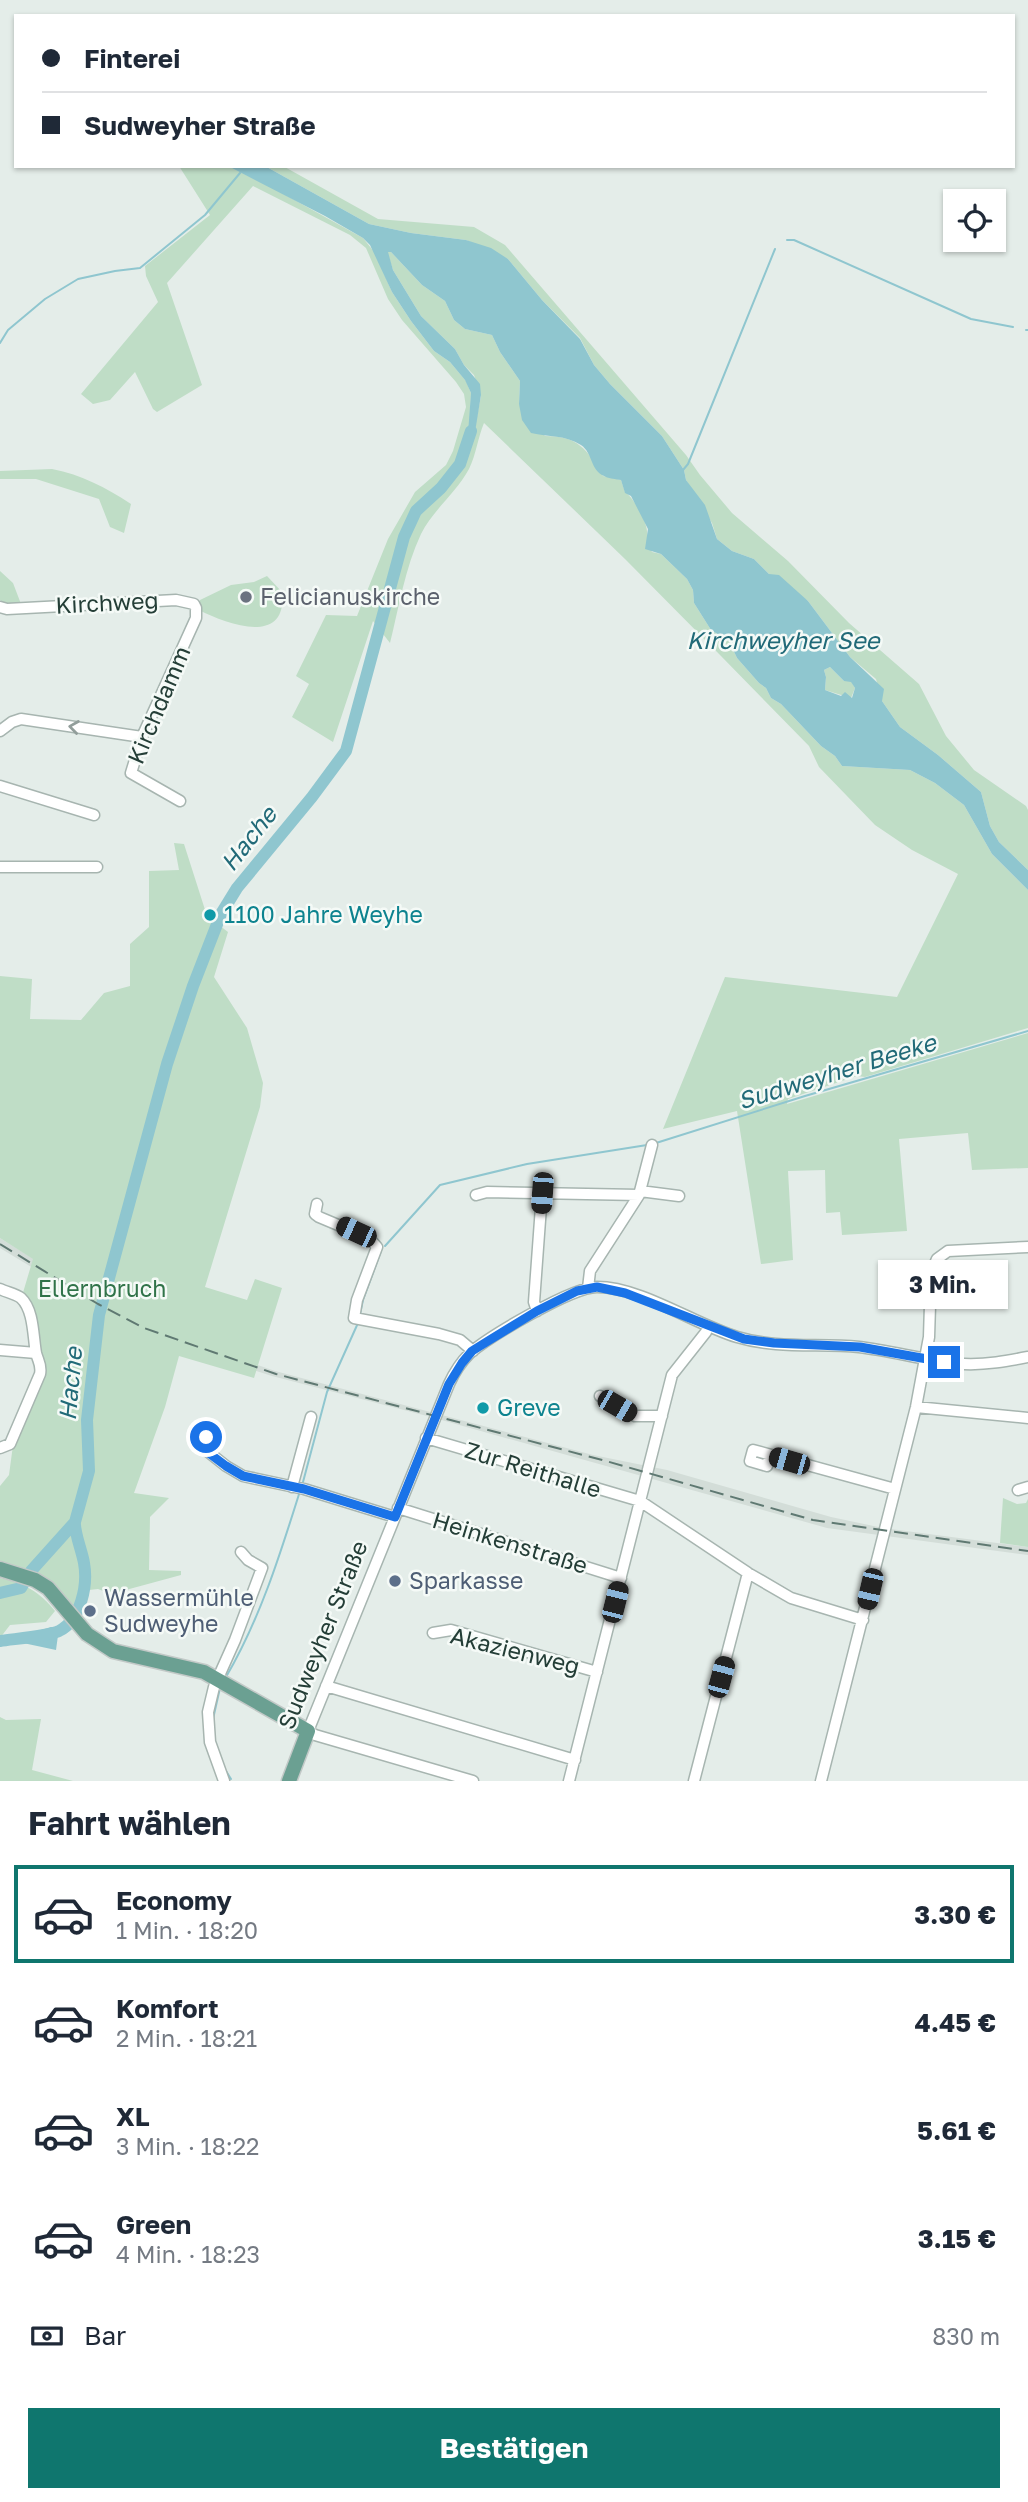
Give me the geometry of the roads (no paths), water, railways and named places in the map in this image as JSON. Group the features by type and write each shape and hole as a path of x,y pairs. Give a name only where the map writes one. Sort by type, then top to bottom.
{"main road":[{"path":"0,1569 48,1588 93,1640 113,1651 188,1668 219,1680 309,1731"},
{"name":"Sudweyher Straße","path":"289,1781 309,1731"}],"street":[{"name":"Kirchweg","path":"0,607 176,600 194,604 194,624"},
{"name":"Kirchdamm","path":"180,802 131,773 142,737 194,624"},
{"path":"0,731 21,719 142,737"},
{"path":"0,786 94,815"},
{"path":"0,867 97,867"},
{"path":"652,1145 640,1193 590,1271 588,1288 612,1289 708,1326 757,1341 860,1347 926,1359 978,1364 1028,1357"},
{"path":"476,1195 487,1192 640,1193 679,1196"},
{"path":"537,1311 534,1302 542,1193"},
{"path":"317,1204 315,1214 319,1217 369,1238 377,1247 358,1300 358,1319 460,1340 472,1351"},
{"path":"821,1781 916,1407 926,1359 931,1273 937,1259 948,1251 1028,1247"},
{"name":"Sudweyher Straße","path":"309,1731 455,1372 472,1351 537,1311 588,1288"},
{"path":"0,1289 21,1299 31,1322 36,1353 42,1366 10,1444 1,1448"},
{"path":"569,1781 672,1375 708,1326"},
{"path":"0,1350 36,1353"},
{"path":"600,1396 635,1416 662,1416"},
{"path":"916,1407 1028,1418"},
{"path":"292,1487 311,1417"},
{"name":"Heinkenstraße","path":"206,1437 206,1451 243,1476 397,1513 621,1578"},
{"name":"Zur Reithalle","path":"426,1438 640,1501 748,1573 791,1598 863,1620"},
{"path":"770,1455 895,1489"},
{"path":"224,1781 207,1728 208,1712 214,1687 262,1568 248,1560 242,1552"},
{"path":"694,1781 748,1573"},
{"name":"Akazienweg","path":"433,1633 451,1630 597,1672"},
{"path":"326,1686 575,1760"},
{"path":"309,1731 472,1781"}],"water":[{"name":"Kirchweyher See","path":"232,168 269,168 369,224 466,240 491,248 508,259 542,300 580,339 594,365 610,384 662,436 684,470 686,480 705,505 717,539 732,551 754,559 769,574 779,575 808,601 850,657 884,689 882,701 900,727 981,792 990,826 999,842 1028,870 1028,890 992,854 964,805 935,783 910,770 842,766 781,704 771,698 766,688 737,658 729,641 711,630 694,603 693,590 687,579 661,554 645,549 648,529 631,496 625,493 621,480 599,473 588,452 581,445 563,438 531,433 522,420 519,404 520,381 492,335 465,329 454,320 445,301 422,285 388,252 393,270 421,316 455,349 480,384 476,426 472,441 467,447 471,393 465,380 450,362 434,351 411,321 392,292 370,245 363,238","holes":["830,667 844,681 851,682 855,688 852,698 845,692 841,696 825,690 824,670"]},
{"path":"51,1627 59,1628 56,1650 23,1643 24,1635"}],"waterway":[{"path":"0,343 8,330 45,299 78,279 140,268 205,215 240,173"},
{"path":"787,240 794,240 971,319 1013,327"},
{"path":"683,470 688,464 775,249"},
{"name":"Hache","path":"0,1593 21,1588 31,1571 75,1522 89,1471 87,1420 99,1315 167,1064 221,914 237,888 346,751 404,537 416,511 441,488 460,464 471,431"},
{"name":"Sudweyher Beeke","path":"656,1143 1028,1031"},
{"name":"Sudweyher Beeke","path":"385,1246 440,1185 527,1164 647,1145"},
{"name":"Sudweyher Beeke","path":"360,1314 381,1251"},
{"name":"Sudweyher Beeke","path":"303,1482 327,1392 358,1323"},
{"name":"Sudweyher Beeke","path":"226,1677 259,1610 300,1491"},
{"name":"Hache","path":"0,1641 54,1633 73,1619 81,1601 85,1581 75,1522"},
{"name":"Sudweyher Beeke","path":"213,1719 220,1688"},
{"name":"Sudweyher Beeke","path":"226,1771 231,1779"}],"railway":[{"path":"0,1244 98,1304 144,1328 276,1374 606,1461 813,1520 1028,1551"}],"place":[{"name":"Felicianuskirche","path":"246,597"},
{"name":"1100 Jahre Weyhe","path":"210,915"},
{"name":"Greve","path":"483,1408"},
{"name":"Sparkasse","path":"395,1581"},
{"name":"Wassermühle Sudweyhe","path":"90,1611"}],"park label":[{"name":"Ellernbruch","path":"102,1289"}]}
